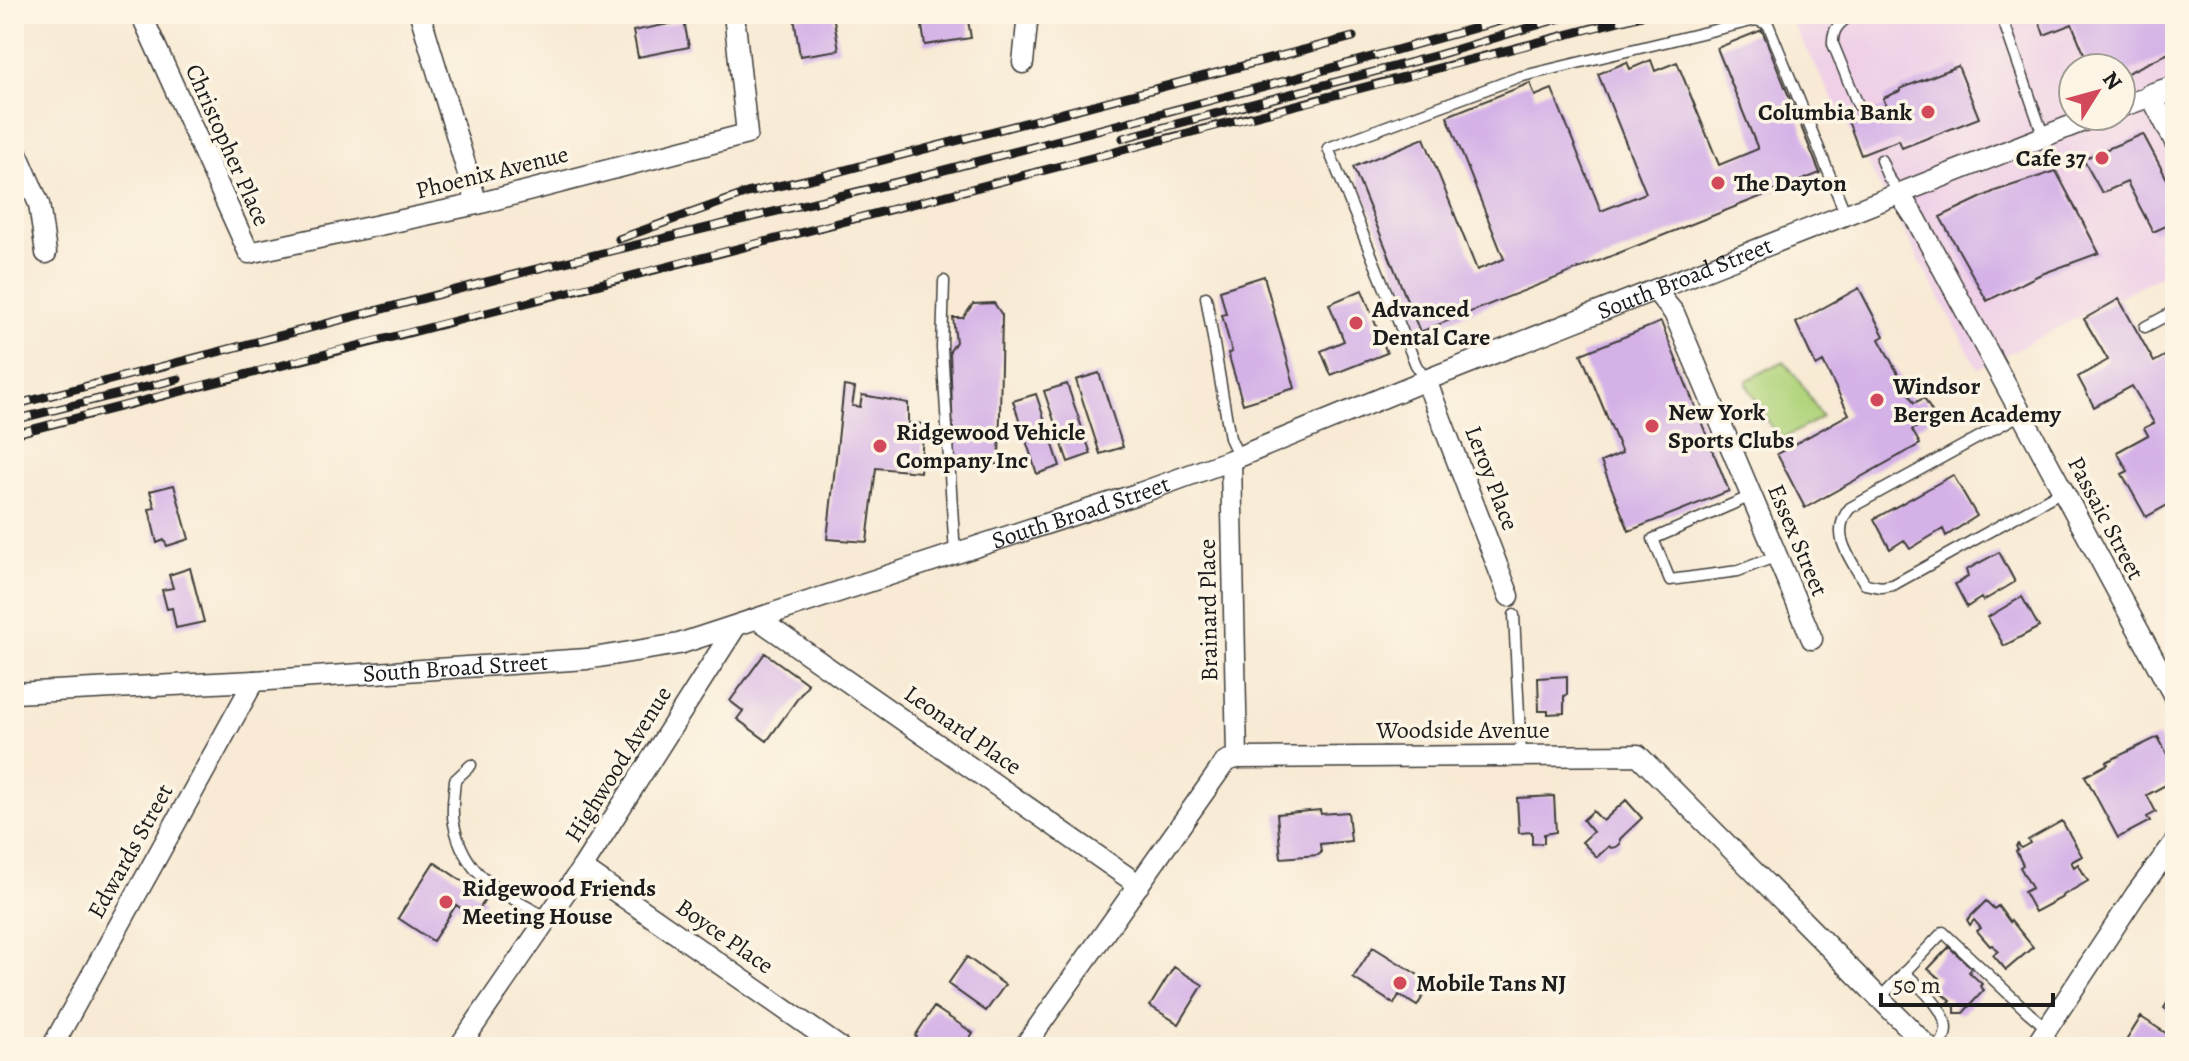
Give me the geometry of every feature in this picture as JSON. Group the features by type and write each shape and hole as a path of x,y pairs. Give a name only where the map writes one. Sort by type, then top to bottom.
{"street":[{"name":"Christopher Place","path":"141,14 249,253"},
{"path":"420,14 477,204"},
{"name":"Phoenix Avenue","path":"249,253 477,204 747,134 734,14"},
{"path":"1023,63 1028,14"},
{"path":"2137,101 2175,88"},
{"path":"2151,96 2175,142"},
{"name":"South Broad Street","path":"14,693 587,659 679,644 1235,459 2057,130"},
{"path":"14,146 39,204 46,253"},
{"name":"Passaic Street","path":"1900,195 1916,219 2175,698"},
{"name":"Essex Street","path":"1655,290 1674,313 1812,639"},
{"name":"Leroy Place","path":"1426,380 1512,606"},
{"name":"Brainard Place","path":"1235,459 1237,758"},
{"name":"Leonard Place","path":"758,619 1139,885"},
{"name":"Highwood Avenue","path":"459,1047 582,868 736,626"},
{"name":"Edwards Street","path":"52,1047 254,681"},
{"name":"Woodside Avenue","path":"1237,758 1638,755 1928,1047"},
{"path":"1024,1047 1226,761 1237,758"},
{"path":"2035,1047 2136,894 2175,842"},
{"name":"Boyce Place","path":"582,868 839,1047"}],"lane":[{"path":"1854,14 1840,23 1832,35 1858,105"},
{"path":"2001,14 2043,135"},
{"path":"1426,380 1416,365 1328,148 1519,77 1756,20 1768,24 1846,215"},
{"path":"1881,160 1900,195"},
{"path":"944,281 942,348 955,554"},
{"path":"1206,297 1235,459"},
{"path":"2145,327 2175,311"},
{"path":"2021,414 1850,508 1839,528 1841,540 1865,584 1881,587 1893,585 2062,491"},
{"path":"1751,496 1653,539 1670,580 1738,571 1777,556"},
{"path":"1512,606 1521,755"},
{"path":"471,765 455,780 453,821 462,853 483,880 505,896 548,918"},
{"path":"1879,999 1943,932 2047,1028"},
{"path":"1904,972 1936,1003 1945,1021 1942,1043 1938,1047"}],"shaded area":[{"path":"1787,14 2175,14 2175,268 1978,369"}],"green space":[{"path":"1784,361 1822,417 1786,437 1780,437 1747,385 1747,380"}],"building":[{"path":"833,14 839,50 800,56 794,17"},
{"path":"920,14 967,14 971,38 925,45"},
{"path":"2037,14 2175,14 2175,50 2137,68 2137,52 2083,52 2072,24 2044,35"},
{"path":"684,21 689,47 638,57 633,31"},
{"name":"The Dayton","path":"1762,30 1820,173 1420,332 1353,167 1424,138 1477,270 1504,259 1447,116 1530,83 1535,96 1552,89 1601,211 1646,193 1598,74 1627,62 1630,69 1651,60 1655,71 1677,62 1719,165 1758,149 1717,48"},
{"path":"1958,66 1979,118 1902,148 1899,140 1861,155 1848,121 1886,106 1883,98 1900,89"},
{"path":"2143,134 2175,194 2175,222 2153,232 2127,182 2102,193 2083,159"},
{"path":"2056,171 2099,253 2039,275 1987,301 1940,217 1995,191"},
{"path":"1264,276 1295,388 1243,404 1228,353 1232,352 1222,315 1226,314 1220,290"},
{"name":"Windsor Bergen Academy","path":"1859,288 1884,336 1879,339 1914,403 1924,398 1935,417 1912,430 1920,444 1805,508 1777,454 1849,414 1823,362 1816,366 1796,323"},
{"name":"Advanced Dental Care","path":"1362,290 1387,353 1331,375 1321,351 1344,341 1329,304"},
{"path":"2119,299 2154,362 2175,350 2175,501 2146,517 2122,474 2128,471 2117,452 2148,435 2144,428 2154,423 2132,386 2094,407 2078,377 2108,360 2084,319"},
{"path":"994,303 1002,315 999,464 954,465 950,351 956,342 953,318 963,318 973,304"},
{"path":"1661,322 1729,491 1629,531 1601,462 1622,453 1581,354"},
{"path":"1099,373 1123,447 1100,454 1076,380"},
{"path":"1067,384 1091,454 1068,462 1044,391"},
{"name":"Ridgewood Vehicle Company Inc","path":"844,386 855,388 852,406 860,407 862,395 908,403 908,423 924,424 920,472 876,468 867,542 827,539"},
{"path":"1036,394 1060,466 1037,474 1013,401"},
{"path":"1953,475 1977,516 1946,536 1943,529 1910,549 1904,540 1890,549 1874,519"},
{"path":"174,485 189,539 167,546 164,540 157,543 149,509 155,508 150,491"},
{"path":"1999,552 2015,582 1967,607 1955,584 1968,577 1966,570"},
{"path":"190,568 204,622 176,628 172,608 167,609 162,590 173,588 169,575"},
{"path":"2022,597 2039,627 2004,646 1988,617"},
{"path":"765,653 808,684 767,741 737,719 743,711 730,701"},
{"path":"1567,676 1564,713 1539,711 1538,678"},
{"path":"2158,737 2175,769 2175,780 2147,795 2156,812 2147,817 2150,821 2118,838 2085,776 2108,764 2106,762"},
{"path":"1554,796 1556,832 1544,834 1544,843 1532,844 1532,832 1519,833 1517,798"},
{"path":"1626,800 1642,818 1620,839 1620,844 1609,846 1597,857 1582,842 1593,832 1583,820 1593,811 1603,821"},
{"path":"1320,810 1321,814 1348,812 1351,841 1320,844 1321,853 1318,855 1281,858 1277,814"},
{"path":"2062,821 2082,856 2071,862 2074,867 2078,864 2088,881 2035,912 2024,892 2032,888 2020,867 2023,865 2016,846 2018,844 2021,848 2030,843 2028,840"},
{"name":"Ridgewood Friends Meeting House","path":"434,862 485,900 474,917 456,905 433,941 398,918"},
{"path":"1986,901 1994,909 1998,906 2033,947 2006,970 1993,955 1998,951 1977,931 1981,928 1974,920 1970,925 1967,920"},
{"path":"1373,947 1431,983 1417,1006 1399,995 1394,1004 1353,978"},
{"path":"1949,947 1972,968 1969,972 1984,990 1963,1013 1955,1013 1955,1007 1949,1002 1951,1000 1936,990 1934,983 1939,978 1928,969"},
{"path":"967,957 1005,985 986,1011 948,984"},
{"path":"1174,967 1203,985 1179,1024 1150,1006"},
{"path":"2175,991 2175,1015 2164,1008"},
{"path":"934,1007 973,1033 963,1047 912,1045"},
{"path":"2141,1017 2175,1039 2175,1047 2122,1047"}],"railway":[{"path":"14,405 532,270 906,180 1296,78 1525,14"},
{"path":"1123,138 1438,55 1574,14"},
{"path":"14,434 1646,14"},
{"path":"619,239 747,193 1353,37"},
{"path":"14,420 178,379"}],"place":[{"name":"Columbia Bank","path":"1928,112"},
{"name":"Cafe 37","path":"2102,158"},
{"name":"The Dayton","path":"1718,183"},
{"name":"Advanced Dental Care","path":"1356,323"},
{"name":"Windsor Bergen Academy","path":"1877,400"},
{"name":"New York Sports Clubs","path":"1652,426"},
{"name":"Ridgewood Vehicle Company Inc","path":"880,446"},
{"name":"Ridgewood Friends Meeting House","path":"446,902"},
{"name":"Mobile Tans NJ","path":"1400,983"}]}
